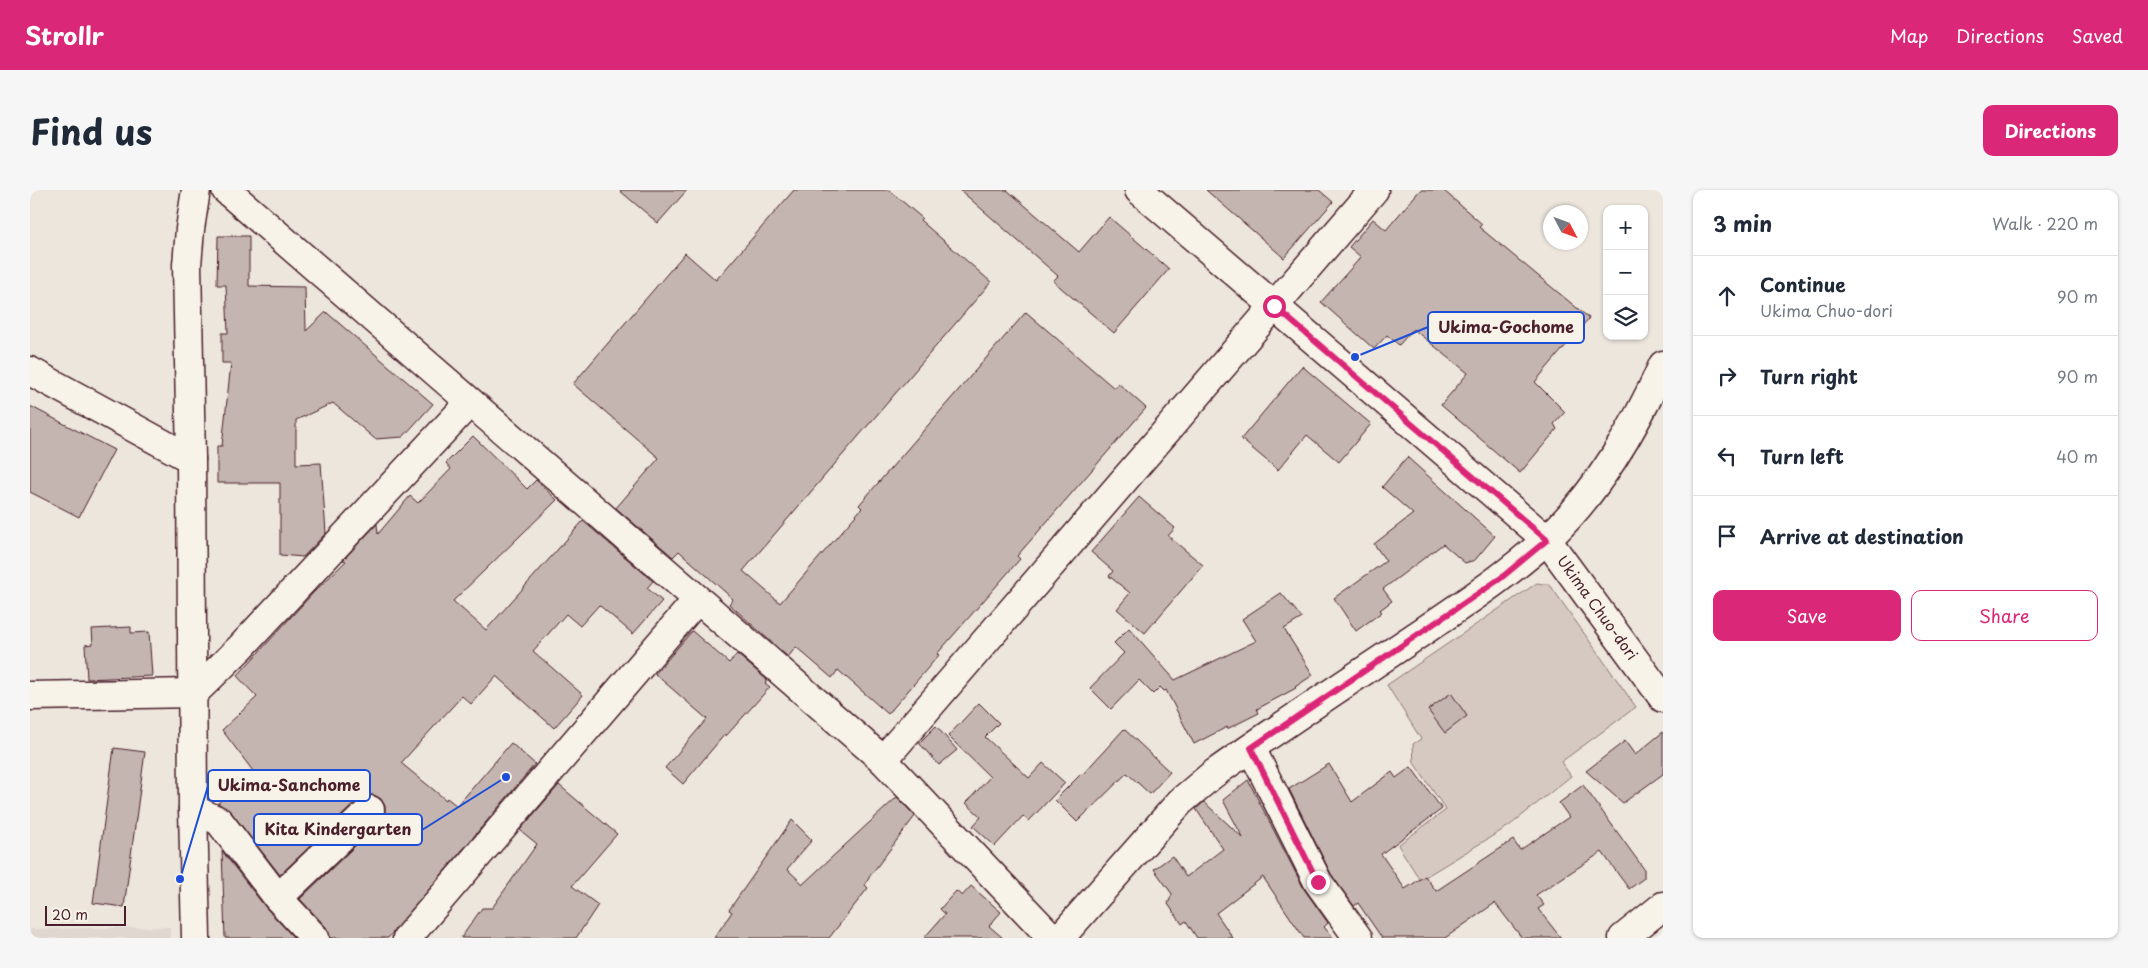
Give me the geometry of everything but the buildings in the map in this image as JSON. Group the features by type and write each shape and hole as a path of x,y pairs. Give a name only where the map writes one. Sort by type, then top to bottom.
{"street":[{"path":"196,190 187,265 196,938"},
{"path":"226,190 883,760 1052,938"},
{"name":"Ukima Chuo-dori","path":"1139,190 1547,540 1663,698"},
{"path":"883,760 1374,190"},
{"path":"1060,938 1180,802 1212,775 1501,578 1547,540 1577,508 1614,458 1646,403 1663,365"},
{"path":"30,371 191,459"},
{"path":"30,696 194,693 241,646 470,402"},
{"path":"407,938 697,600"},
{"path":"1251,748 1318,882 1358,938"},
{"path":"193,809 219,821 278,898 315,938"},
{"path":"278,898 370,810"},
{"path":"1623,938 1663,906"}],"shaded area":[{"path":"1537,583 1550,585 1636,707 1561,762 1571,776 1509,826 1420,880 1398,845 1446,810 1414,763 1413,744 1421,739 1387,685"},
{"path":"170,927 170,938 30,938 30,929"}],"place":[{"name":"Ukima-Gochome","path":"1355,357"},
{"name":"Kita Kindergarten","path":"506,777"},
{"name":"Ukima-Sanchome","path":"180,879"}],"route":[{"path":"1274,306 1547,540 1501,578 1251,748 1318,882"}]}
